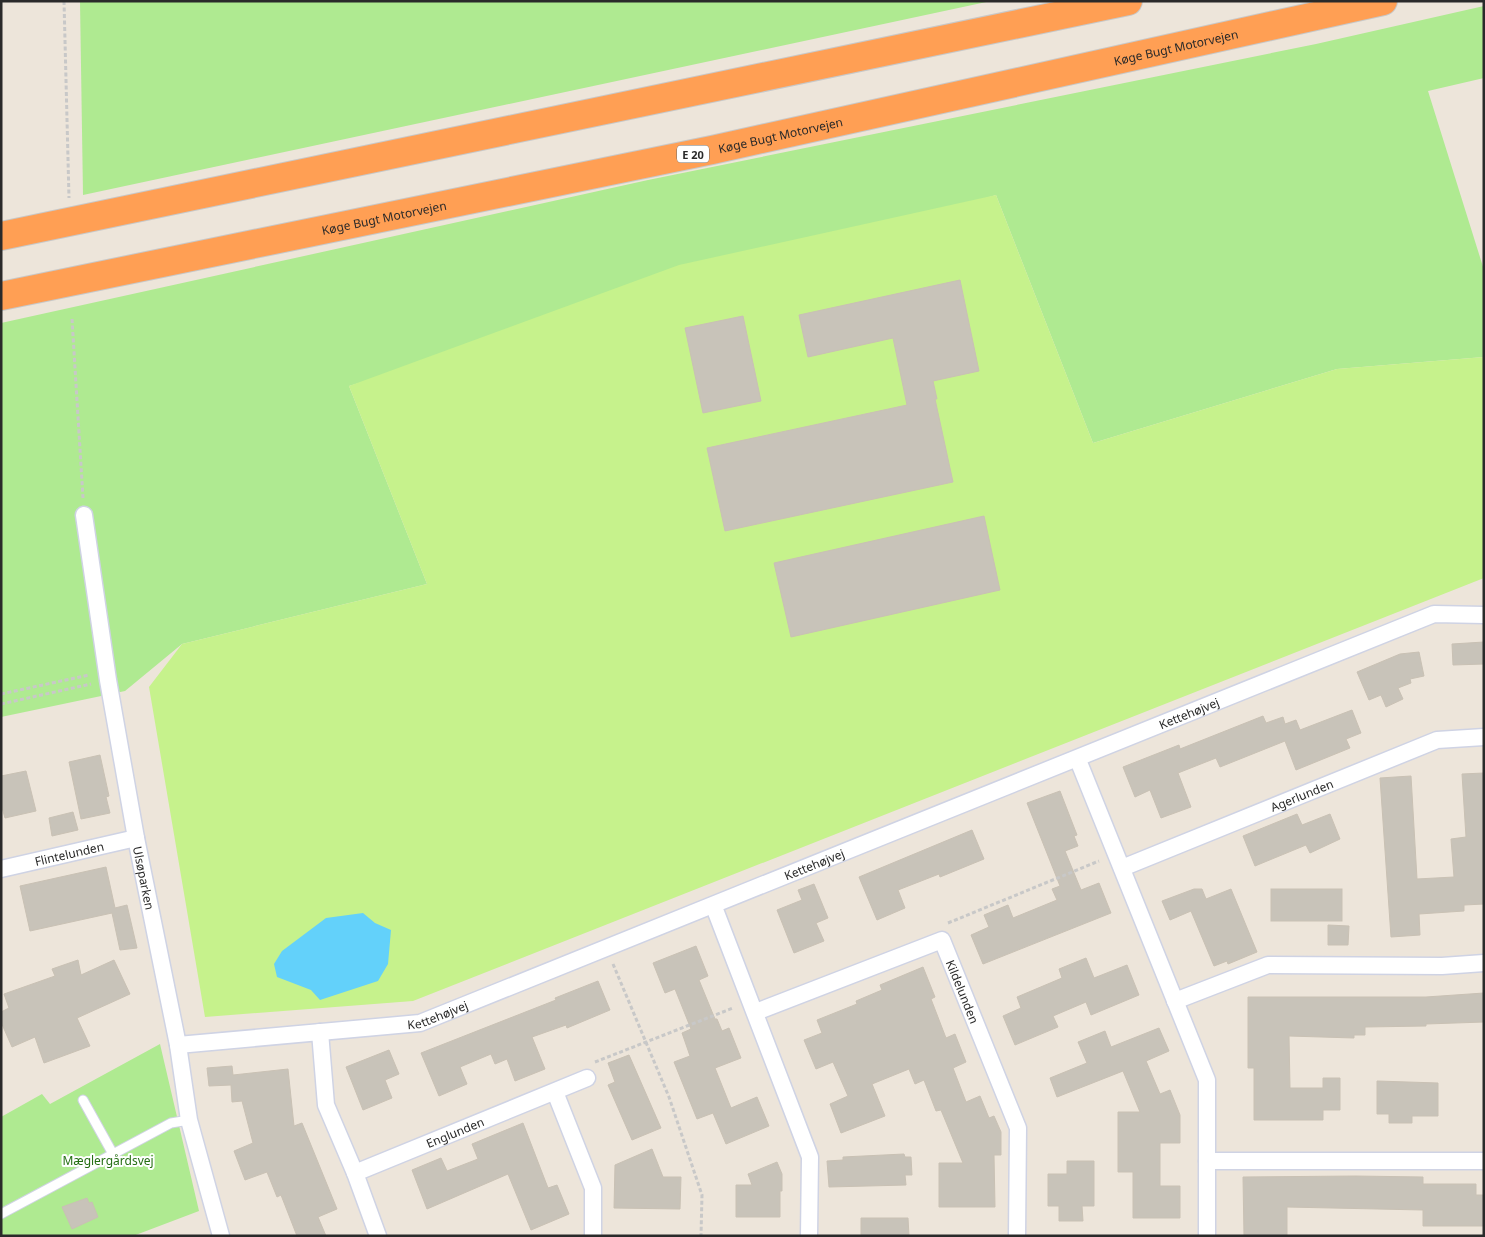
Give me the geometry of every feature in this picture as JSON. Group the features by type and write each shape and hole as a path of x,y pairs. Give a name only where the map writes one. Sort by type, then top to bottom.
{"highway":[{"path":"1,236 1128,1"},
{"name":"Køge Bugt Motorvejen","path":"1,296 712,150 1383,1"}],"street":[{"name":"Ulsøparken","path":"84,515 108,676 136,838 178,1045 189,1120 221,1236"},
{"name":"Kettehøjvej","path":"178,1045 420,1023 1078,760 1434,614 1484,615"},
{"name":"Agerlunden","path":"1119,861 1438,740 1484,737"},
{"path":"1078,760 1207,1080 1207,1236"},
{"name":"Flintelunden","path":"1,869 136,838"},
{"path":"714,906 754,1006 810,1157 809,1236"},
{"path":"754,1006 942,940"},
{"name":"Kildelunden","path":"942,940 1018,1128 1017,1236"},
{"path":"1175,1001 1268,965 1442,966 1484,963"},
{"path":"320,1032 326,1105 355,1173 378,1236"},
{"name":"Englunden","path":"355,1173 587,1078"},
{"path":"554,1092 593,1188 593,1236"},
{"path":"1207,1161 1484,1161"}],"lane":[{"path":"83,1100 113,1154"},
{"path":"1,1214 171,1122 189,1120"}],"path":[{"path":"64,1 69,199"},
{"path":"72,319 84,515"},
{"path":"1,694 108,676"},
{"path":"1,704 108,676"},
{"path":"942,940 942,926 1119,861"},
{"path":"607,949 669,1097 702,1195 701,1236"},
{"path":"587,1078 582,1067 645,1042 754,1006"}],"green space":[{"path":"80,1 991,1 83,195"},
{"path":"1484,6 1484,78 1428,91 1484,270 1484,357 1337,369 1093,443 996,195 349,386 427,584 182,644 125,691 1,717 1,323 648,180 1316,44"},
{"path":"996,195 1093,443 1337,369 1484,357 1484,578 413,1001 205,1017 149,687 182,644 427,584 349,386 679,265"},
{"name":"Mæglergårdsvej","path":"160,1044 199,1211 133,1236 1,1236 1,1117 42,1094 50,1104"}],"water":[{"path":"363,913 375,923 391,930 388,964 378,981 320,1000 311,990 277,977 274,964 282,951 326,918"}],"building":[{"path":"960,280 979,371 933,381 937,399 935,399 953,482 725,531 707,448 907,405 893,338 808,357 799,315"},
{"path":"743,316 761,401 703,413 685,328"},
{"path":"984,516 1000,590 791,637 774,563"},
{"path":"1484,642 1484,664 1453,665 1452,644"},
{"path":"1419,652 1424,676 1410,679 1411,683 1398,688 1403,699 1386,707 1381,695 1369,700 1357,672 1400,654"},
{"path":"1352,710 1361,733 1346,739 1350,748 1296,770 1285,741 1220,767 1216,758 1178,773 1191,807 1161,818 1150,790 1135,797 1123,767 1179,745 1180,749 1263,716 1266,723 1283,717 1285,724 1296,720 1300,730"},
{"path":"100,755 109,796 106,797 110,813 81,819 69,762"},
{"path":"26,771 36,811 5,818 1,804 1,776"},
{"path":"1484,773 1484,904 1464,905 1464,911 1419,914 1420,935 1391,937 1380,778 1411,776 1417,879 1454,877 1451,839 1466,837 1462,774"},
{"path":"1060,791 1077,835 1074,836 1078,846 1065,851 1081,890 1099,883 1111,913 983,964 971,935 989,927 984,915 1008,905 1013,918 1057,900 1052,889 1060,886 1027,803"},
{"path":"73,812 78,830 52,836 49,818"},
{"path":"1297,814 1302,825 1330,814 1340,839 1310,853 1306,845 1255,866 1243,836"},
{"path":"972,830 984,859 940,877 939,874 898,890 905,908 877,920 859,877"},
{"path":"106,867 115,908 127,905 137,948 120,950 112,913 30,931 20,886"},
{"path":"814,884 828,918 816,923 824,941 794,953 777,910 802,900 798,890"},
{"path":"1194,889 1202,889 1206,899 1231,889 1257,952 1228,964 1227,961 1214,966 1191,911 1170,920 1162,901"},
{"path":"1271,889 1342,889 1342,921 1271,921"},
{"path":"1328,925 1349,926 1348,945 1328,945"},
{"path":"696,946 708,976 699,980 715,1019 717,1019 722,1031 729,1028 741,1058 715,1068 731,1108 757,1097 769,1126 726,1144 713,1113 697,1119 674,1062 690,1056 682,1033 691,1029 675,989 665,993 653,963"},
{"path":"1086,958 1094,978 1127,965 1139,995 1091,1015 1086,1002 1053,1016 1058,1027 1015,1045 1003,1016 1021,1008 1017,997 1062,978 1059,969"},
{"path":"78,960 81,975 114,960 130,994 77,1018 90,1046 44,1063 35,1037 12,1047 1,1022 1,1012 9,1008 4,994 55,976 52,969"},
{"path":"923,967 935,997 931,999 946,1038 955,1034 966,1062 953,1068 966,1102 980,1096 989,1118 994,1116 1001,1132 1001,1155 994,1155 995,1207 939,1207 939,1163 963,1163 941,1110 936,1111 924,1080 915,1084 909,1069 872,1084 885,1116 841,1133 830,1104 848,1096 833,1062 816,1069 804,1040 822,1033 817,1020 857,1004 856,1001 882,990 880,985"},
{"path":"598,981 610,1010 567,1028 566,1025 532,1037 545,1069 515,1081 507,1059 495,1064 491,1054 460,1067 467,1084 439,1096 421,1053 556,1000 555,998"},
{"path":"1484,993 1484,1022 1426,1024 1426,1026 1365,1027 1365,1035 1354,1035 1354,1038 1289,1036 1290,1088 1323,1088 1323,1078 1340,1078 1340,1110 1323,1110 1323,1120 1254,1120 1254,1068 1248,1068 1248,997 1426,997"},
{"path":"1159,1028 1169,1051 1146,1061 1160,1094 1170,1090 1180,1115 1180,1143 1160,1143 1160,1186 1180,1186 1180,1218 1133,1218 1133,1172 1118,1172 1118,1112 1140,1112 1123,1071 1057,1097 1050,1078 1087,1063 1078,1042 1105,1031 1111,1047"},
{"path":"389,1050 399,1074 385,1080 392,1098 363,1110 346,1067"},
{"path":"629,1055 661,1128 632,1140 608,1085 615,1082 608,1063"},
{"path":"232,1066 233,1075 288,1069 294,1126 302,1123 337,1209 318,1217 326,1236 297,1236 281,1195 277,1197 267,1172 245,1180 234,1151 253,1143 242,1101 232,1102 231,1085 209,1086 207,1068"},
{"path":"1377,1081 1438,1083 1438,1116 1412,1116 1412,1123 1389,1123 1389,1114 1377,1114"},
{"path":"523,1123 548,1188 557,1185 569,1214 531,1230 508,1174 427,1209 412,1170 441,1158 447,1171 478,1159 472,1144"},
{"path":"652,1149 663,1177 681,1177 680,1209 614,1208 615,1165"},
{"path":"904,1154 905,1157 911,1157 912,1175 905,1175 906,1185 829,1187 827,1161 843,1160 843,1157"},
{"path":"1067,1161 1094,1161 1094,1206 1082,1206 1083,1221 1059,1221 1059,1206 1048,1206 1048,1174 1067,1174"},
{"path":"777,1162 782,1174 780,1217 736,1217 736,1185 752,1185 748,1174"},
{"path":"1243,1177 1423,1177 1423,1184 1476,1184 1476,1195 1484,1195 1484,1226 1423,1226 1423,1210 1287,1207 1287,1236 1244,1236"},
{"path":"87,1198 89,1203 92,1202 98,1217 72,1229 62,1207"},
{"path":"861,1218 908,1218 909,1236 861,1236"}]}
